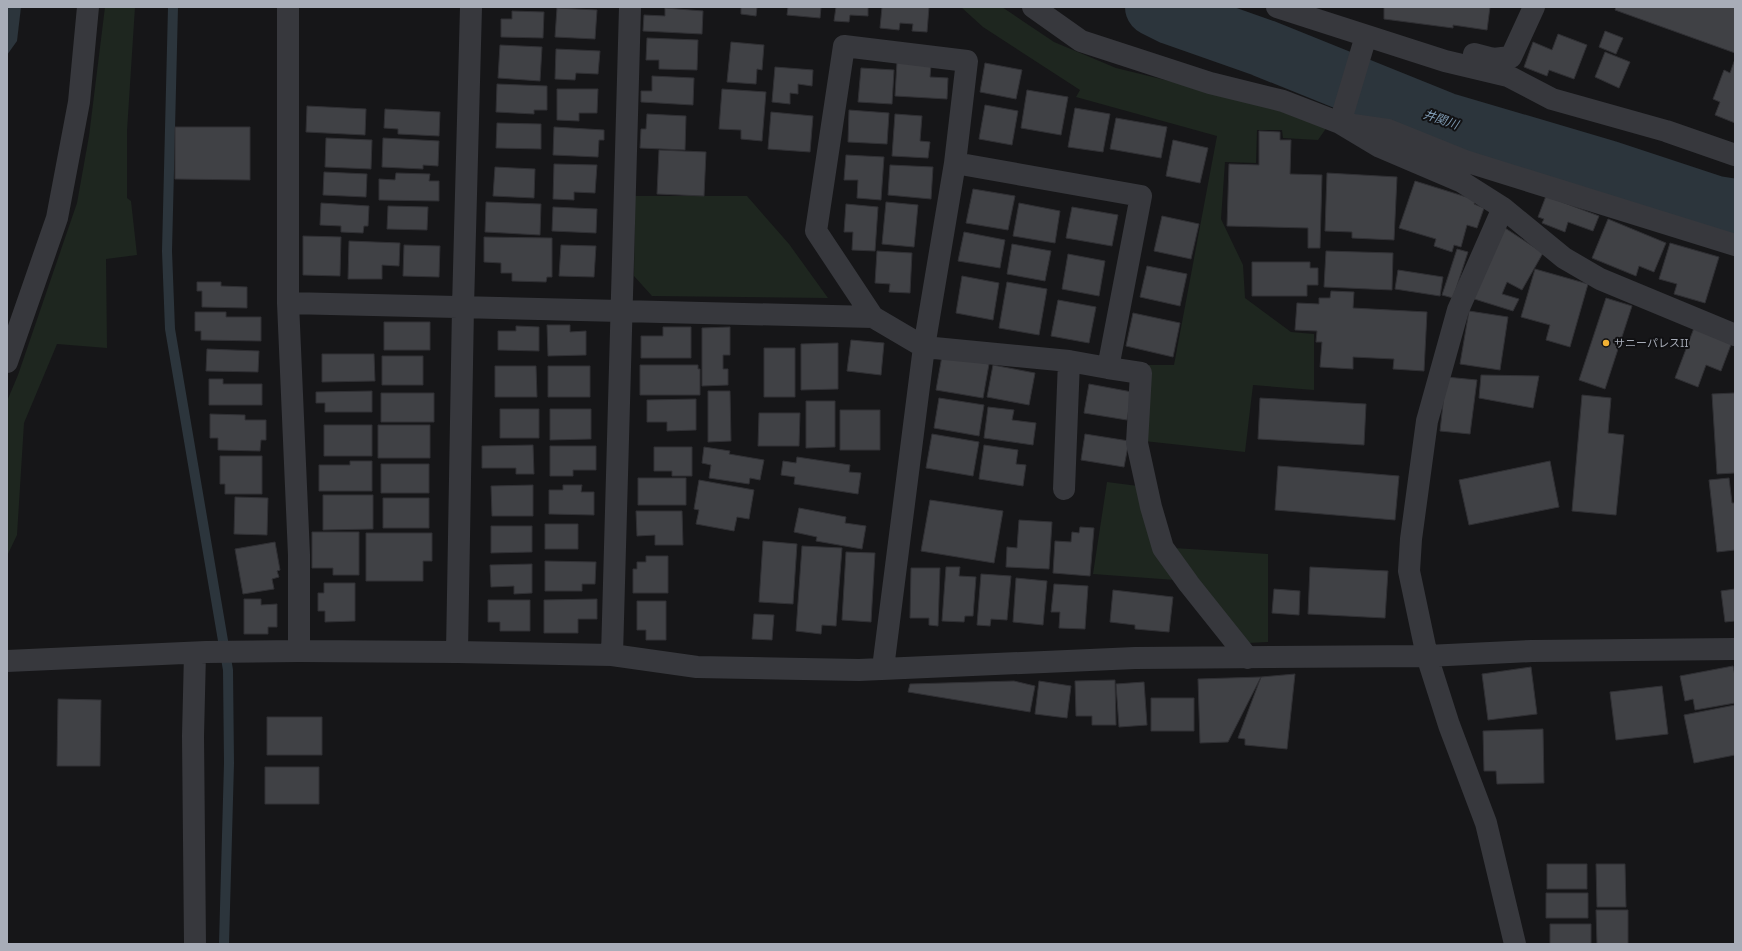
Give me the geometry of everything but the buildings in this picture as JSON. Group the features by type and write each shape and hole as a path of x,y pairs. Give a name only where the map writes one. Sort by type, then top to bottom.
{"street":[{"path":"7,362 57,218 79,102 88,7"},
{"path":"288,7 288,303 299,555 299,651"},
{"path":"457,652 463,307 471,7"},
{"path":"612,654 620,311 630,7"},
{"path":"1033,7 1081,41 1210,83 1388,130 1465,161 1735,245"},
{"path":"1277,7 1365,40 1508,76 1552,99 1666,131 1735,155"},
{"path":"1365,40 1439,46 1493,59 1504,59 1511,57 1534,7"},
{"path":"1341,118 1365,40"},
{"path":"883,668 924,347 955,163 967,61 844,46 816,231 873,317 924,347 1069,361 1141,373 1137,443 1151,507 1163,548 1189,584 1248,658"},
{"path":"1341,118 1380,146 1462,182 1503,208 1564,258 1600,278 1735,335"},
{"path":"955,163 1141,196 1108,368"},
{"path":"1503,208 1458,310 1427,421 1411,539 1409,571 1427,656 1449,725 1486,823 1515,944"},
{"path":"288,303 873,317"},
{"path":"1064,489 1069,361"},
{"path":"7,662 240,652 457,652 612,654 697,667 859,670 1135,658 1427,656 1532,651 1735,649"},
{"path":"195,944 193,736 201,653"}],"shaded area":[{"path":"7,7 21,7 17,41 7,55"},
{"path":"105,7 135,7 127,131 127,198 131,201 137,255 106,259 107,348 57,344 24,423 17,535 7,556 7,401 18,375 77,203 89,136"},
{"path":"961,7 1002,7 1054,42 1116,68 1247,100 1327,127 1318,140 1283,138 1282,130 1257,130 1256,163 1225,162 1221,219 1243,265 1245,298 1291,332 1314,334 1314,390 1253,385 1245,452 1144,441 1149,365 1174,365 1217,136 1076,97 1080,90 983,27"},
{"path":"635,196 747,196 789,244 828,298 652,296 634,276"},
{"path":"1107,482 1138,486 1175,580 1093,574"},
{"path":"1174,548 1268,554 1268,642 1248,643"}],"waterway":[{"path":"173,7 167,251 170,329 228,670 229,763 224,944"},
{"name":"井関川","path":"1154,7 1172,16 1263,48 1444,121 1607,169 1716,205 1735,208"}],"place":[{"name":"サニーパレスII","path":"1606,343"}]}
